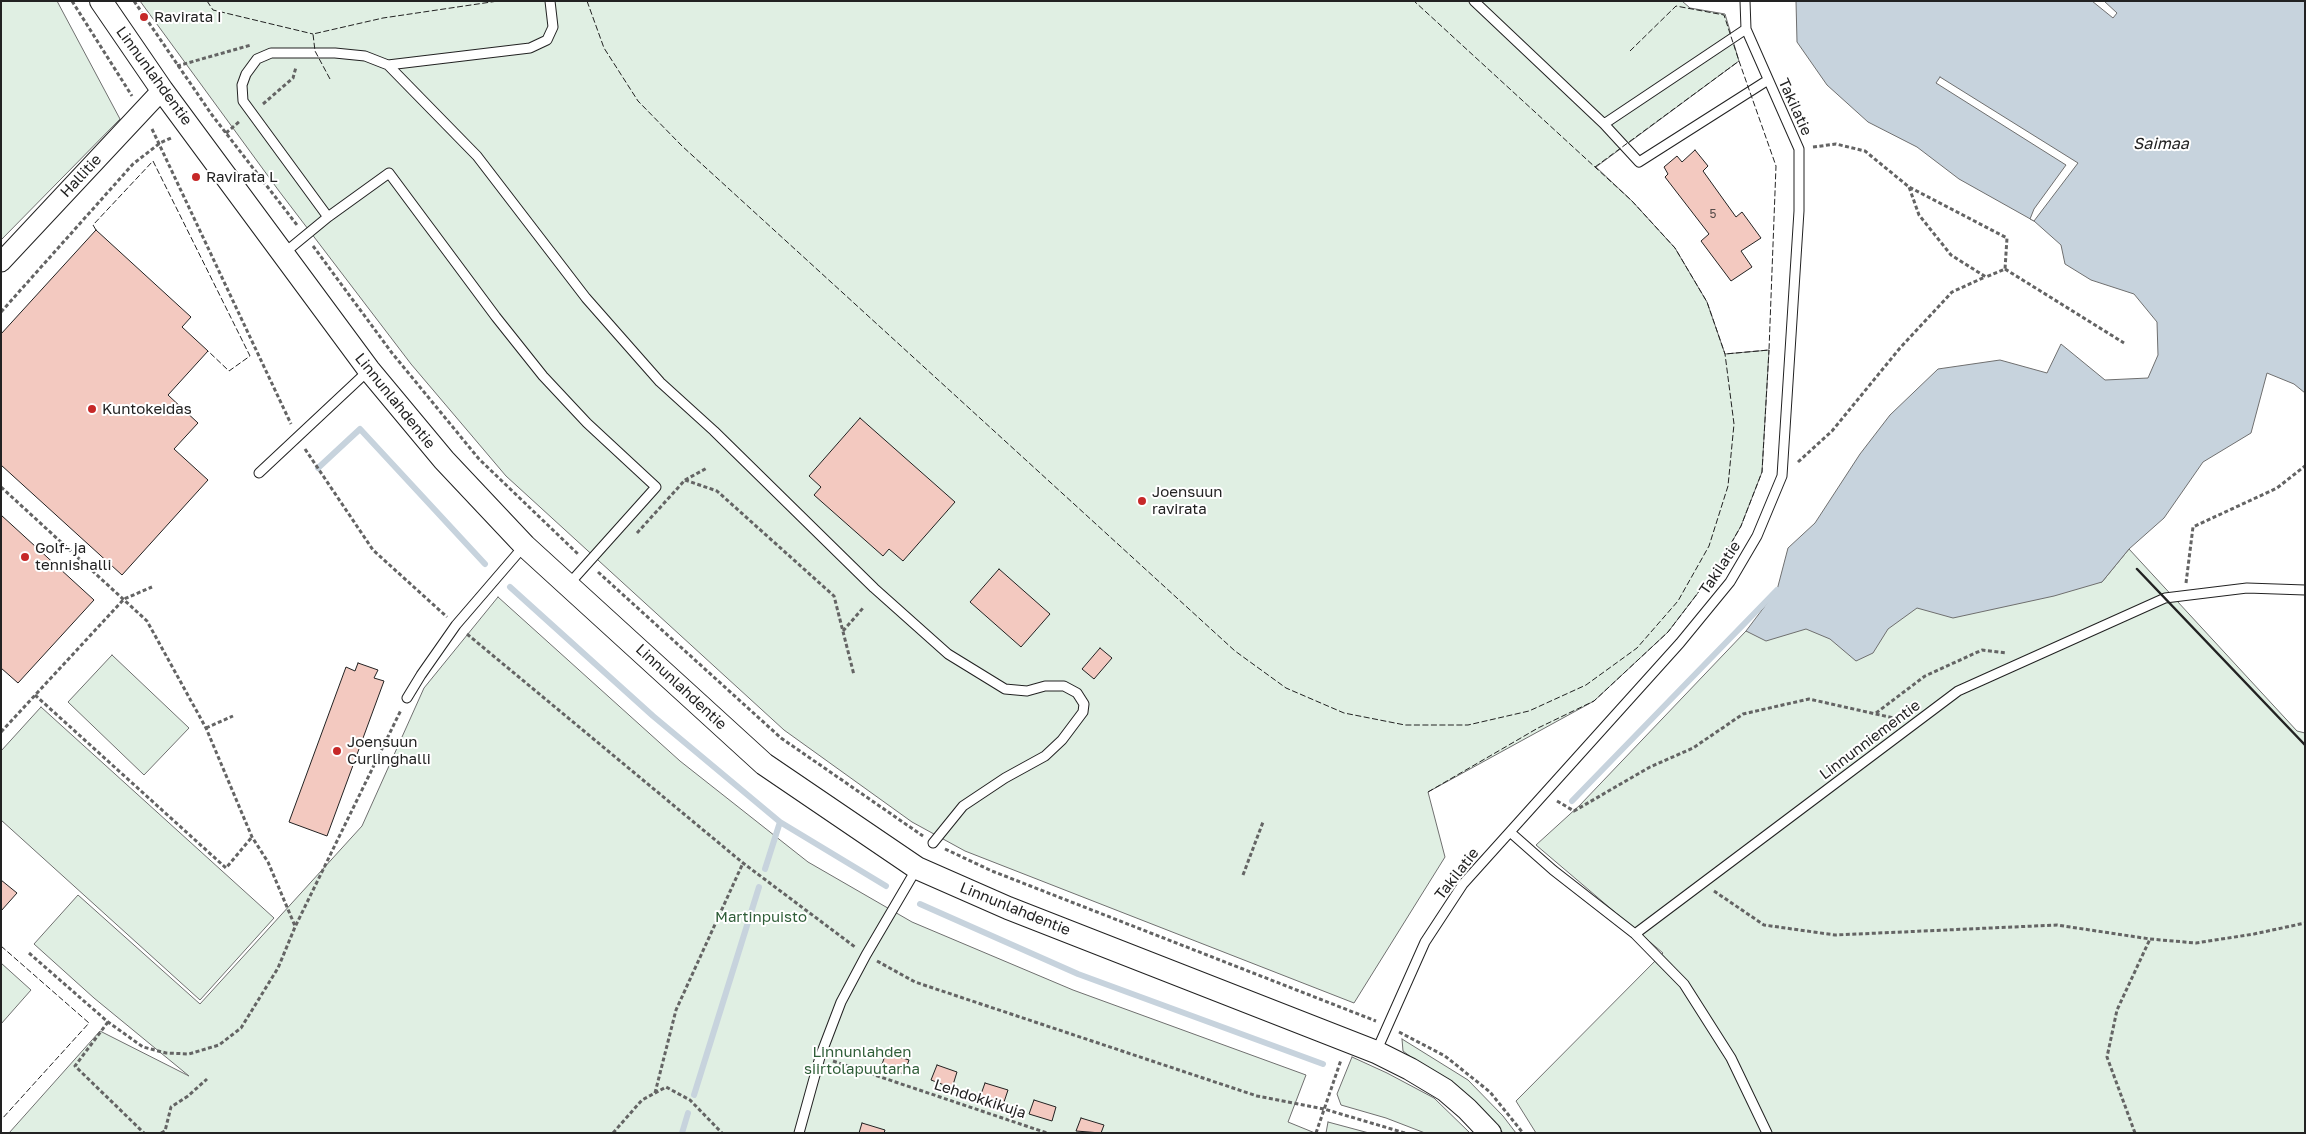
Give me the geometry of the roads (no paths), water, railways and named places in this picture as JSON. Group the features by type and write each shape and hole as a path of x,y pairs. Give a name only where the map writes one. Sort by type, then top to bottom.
{"street":[{"name":"Linnunlahdentie","path":"101,1 162,90 192,127 369,370 444,460 525,546 764,764 916,868 1008,908 1376,1052 1410,1069 1444,1090 1467,1109 1490,1133"},
{"name":"Hallitie","path":"1,262 162,90"}],"lane":[{"path":"388,65 530,48 547,40 553,27 550,1"},
{"path":"1474,1 1604,124 1639,162 1768,80"},
{"name":"Takilatie","path":"1376,1052 1425,942 1463,884 1680,643 1730,582 1757,536 1782,476 1799,211 1798,149 1746,29 1745,1"},
{"path":"1604,124 1746,29"},
{"path":"328,217 243,101 242,85 251,65 256,59 271,53 298,52 365,56 388,65 477,156 586,298 660,382 721,438 874,588 948,654 1005,689 1027,691 1045,686 1064,686 1077,693 1084,704 1083,712 1062,740 1045,756 1005,778 963,806 933,843"},
{"path":"283,254 328,217 389,174 496,317 543,376 587,423 656,487 568,584"},
{"path":"259,473 369,370"},
{"path":"407,698 456,625 525,546"},
{"name":"Linnunniementie","path":"1635,934 1958,691 2165,598 2247,588 2305,590"},
{"path":"1510,832 1553,870 1635,934 1684,984 1731,1058 1768,1133"},
{"path":"799,1133 820,1057 841,1002 916,868"}],"water":[{"name":"Saimaa","path":"1796,1 2305,1 2305,393 2294,384 2267,373 2251,433 2203,462 2164,518 2129,549 2102,582 2054,596 1953,618 1917,608 1888,629 1873,653 1856,661 1830,639 1806,629 1766,641 1746,631 1777,590 1788,548 1815,523 1860,454 1890,415 1938,369 2000,360 2047,373 2061,344 2105,380 2148,378 2158,355 2157,322 2134,294 2091,280 2065,264 2061,245 2034,221 1959,179 1917,147 1868,122 1827,85 1797,42"}],"waterway":[{"path":"318,468 360,429 485,564"},
{"path":"510,587 653,716 780,822"},
{"path":"1572,801 1777,590"},
{"path":"765,869 780,822 886,886"},
{"path":"694,1095 759,887"},
{"path":"920,904 1078,974 1323,1064"},
{"path":"682,1133 688,1113"}],"place":[{"name":"Ravirata I","path":"144,17"},
{"name":"Ravirata L","path":"196,177"},
{"name":"Kuntokeidas","path":"92,409"},
{"name":"Joensuun ravirata","path":"1142,501"},
{"name":"Golf- ja tennishalli","path":"25,557"},
{"name":"Joensuun Curlinghalli","path":"337,751"}],"park label":[{"name":"Martinpuisto","path":"761,917"},
{"name":"Linnunlahden siirtolapuutarha","path":"862,1060"}]}
